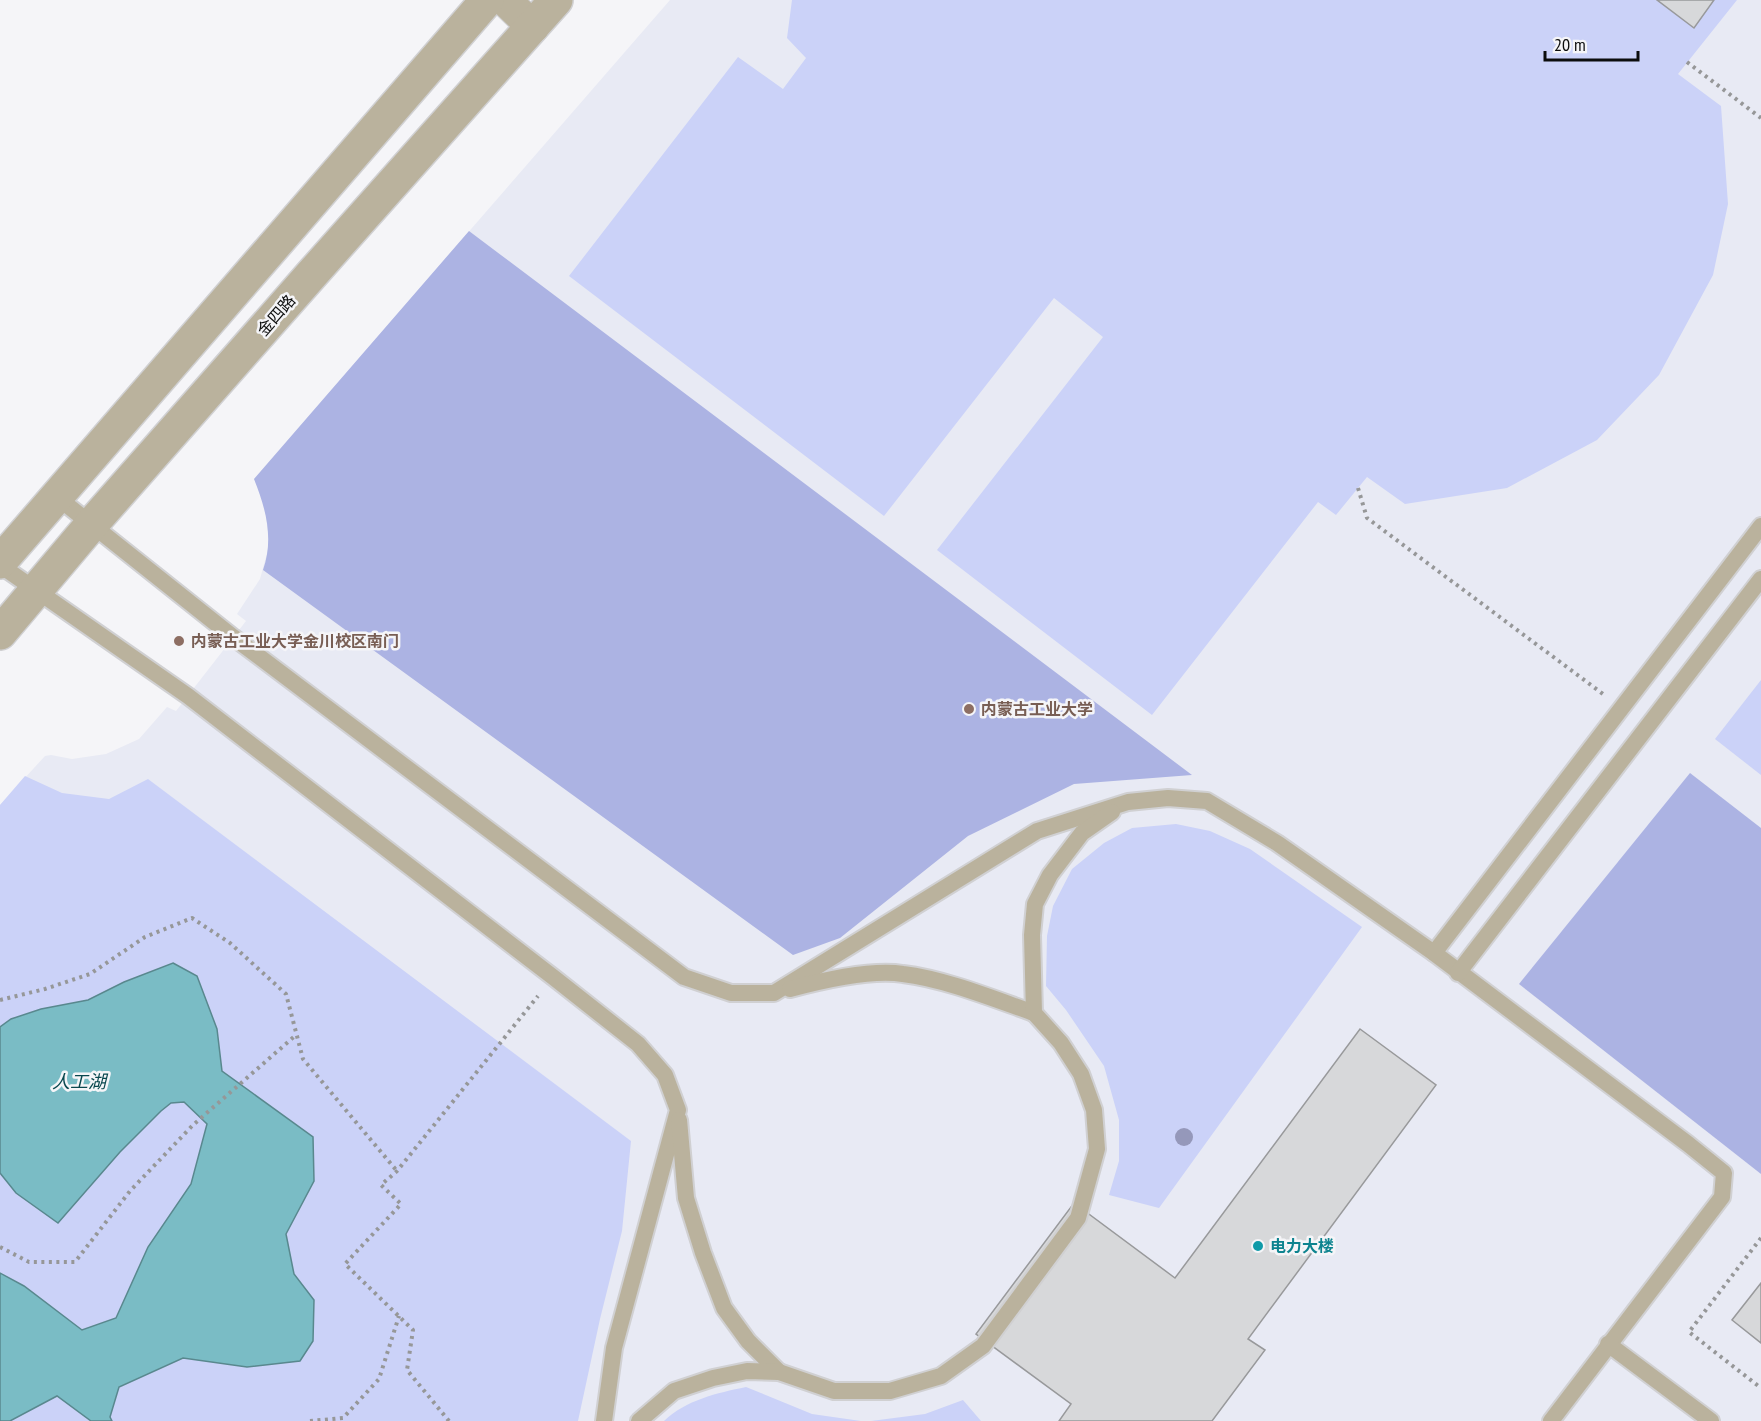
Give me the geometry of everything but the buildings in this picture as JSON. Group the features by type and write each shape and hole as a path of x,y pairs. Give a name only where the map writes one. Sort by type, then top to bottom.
{"street":[{"path":"0,564 486,0"},
{"path":"505,0 533,27"},
{"name":"金四路","path":"0,633 91,525 556,0"},
{"path":"282,238 312,274"}],"lane":[{"path":"57,497 233,637 684,977 731,993 774,993 826,980 902,973 972,991 1034,1013 1061,1043 1081,1074 1094,1110 1097,1149 1078,1218 983,1346 941,1376 890,1391 834,1391 779,1372 747,1371 713,1378 674,1391 639,1421"},
{"path":"1434,953 1761,526"},
{"path":"0,564 188,696 638,1044 665,1075 678,1110 686,1198 703,1253 724,1308 748,1341 779,1372"},
{"path":"1458,973 1761,579"},
{"path":"774,993 1037,831 1128,802 1168,798 1207,801 1277,843 1434,953 1689,1144 1724,1173 1722,1197 1551,1421"},
{"path":"1034,1013 1032,935 1035,904 1050,875 1082,833 1128,802"},
{"path":"604,1421 614,1348 678,1110"},
{"path":"1608,1344 1711,1421"}],"path":[{"path":"1687,62 1761,118"},
{"path":"1358,488 1366,518 1622,708"},
{"path":"0,1000 45,989 90,974 145,937 192,918 230,943 286,994 303,1059 397,1171"},
{"path":"449,1421 407,1370 414,1330 345,1264 402,1204 381,1185 397,1171 553,976"},
{"path":"0,1248 29,1262 75,1263 130,1191 192,1125 296,1035"},
{"path":"1761,1238 1689,1332 1761,1388"},
{"path":"309,1421 342,1418 379,1379 399,1316"}],"shaded area":[{"name":"内蒙古工业大学","path":"670,0 1761,0 1761,1421 0,1421 0,805 45,756 72,759 106,754 139,739 167,707 176,711 246,621 237,614 260,579 269,546 263,500 254,479"},
{"path":"792,0 1737,0 1678,74 1721,106 1728,204 1713,275 1659,375 1597,440 1507,488 1405,504 1367,477 1336,515 1318,502 1152,715 937,550 1103,337 1054,298 884,516 569,276 738,57 783,89 806,58 787,38"},
{"path":"469,231 1192,775 1074,784 968,836 840,938 793,955 263,570 268,547 267,524 254,479"},
{"path":"1761,680 1761,775 1715,739"},
{"path":"1690,773 1761,828 1761,1174 1519,984"},
{"path":"25,776 62,793 109,799 148,779 631,1141 622,1231 578,1421 0,1421 0,805"},
{"path":"1176,824 1210,831 1250,849 1362,927 1159,1208 1109,1195 1119,1161 1119,1120 1104,1066 1066,1010 1046,986 1047,936 1053,906 1072,869 1104,843 1132,828"},
{"path":"746,1387 812,1414 861,1421 664,1421 692,1403"},
{"path":"963,1400 981,1421 871,1421 925,1414"}],"water":[{"name":"人工湖","path":"173,963 197,976 217,1029 222,1071 313,1137 314,1181 286,1234 294,1274 314,1300 313,1341 300,1361 247,1367 183,1358 119,1387 110,1417 112,1421 91,1421 57,1396 10,1421 0,1421 0,1273 24,1286 82,1330 116,1318 148,1247 191,1184 207,1124 184,1102 171,1103 120,1152 58,1223 16,1193 0,1173 0,1027 11,1019 41,1009 88,1000 124,982"}],"place":[{"name":"内蒙古工业大学金川校区南门","path":"179,641"},
{"name":"内蒙古工业大学","path":"969,709"},
{"name":"电力大楼","path":"1258,1246"}]}
